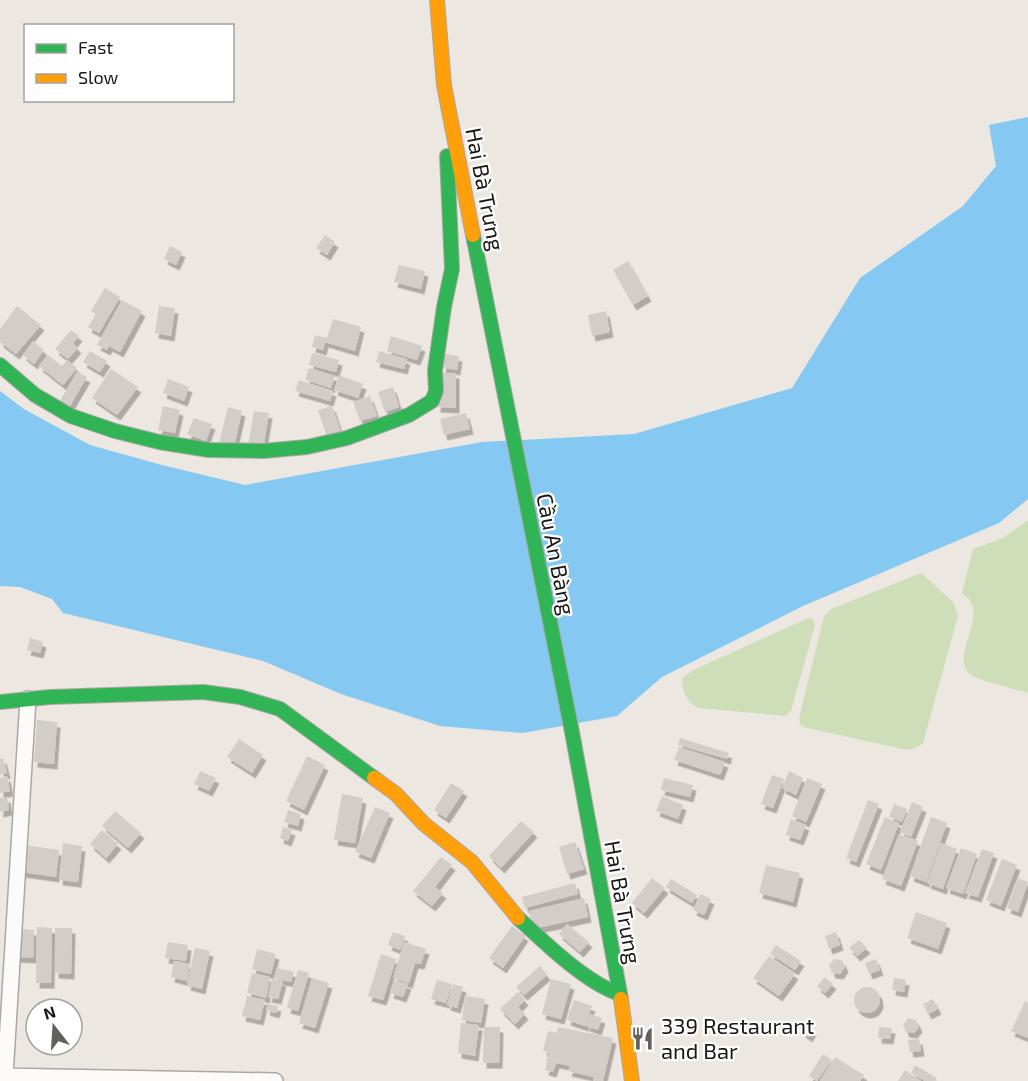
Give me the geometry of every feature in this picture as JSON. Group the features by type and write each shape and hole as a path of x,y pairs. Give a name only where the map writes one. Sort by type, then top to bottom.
{"street":[{"name":"Hai Bà Trưng","path":"437,0 444,85 502,385"},
{"path":"0,365 35,395 71,416 115,431 159,442 209,450 262,451 307,447 347,438 409,415 432,401 436,391 435,370 452,269 447,160 449,110"},
{"name":"Cầu An Bàng","path":"502,385 572,732"},
{"path":"0,702 50,697 203,692 240,696 280,709 396,794 424,824 472,862 509,909 551,949 608,990 620,994"},
{"path":"28,699 3,1076 56,1079 275,1081"},
{"name":"Hai Bà Trưng","path":"572,732 620,994 632,1081"}],"green space":[{"path":"1028,520 1028,693 974,677 965,667 965,650 973,620 973,611 970,600 962,593 973,549 1003,538"},
{"path":"921,573 953,602 958,616 923,743 907,750 803,727 799,718 824,616 831,609"},
{"path":"812,618 815,625 791,711 785,716 698,708 688,699 684,692 682,679 691,671"}],"water":[{"path":"1028,117 1028,499 999,523 803,606 662,677 617,716 523,733 440,726 341,694 263,661 63,613 52,599 20,587 0,586 0,391 24,409 90,445 245,485 482,442 634,434 792,388 860,278 963,206 996,166 989,125"}],"building":[{"path":"325,235 335,242 327,255 316,248"},
{"path":"170,246 182,252 176,265 164,259"},
{"path":"628,261 648,296 633,305 613,270"},
{"path":"399,265 425,271 421,289 394,282"},
{"path":"105,288 120,297 99,333 88,327 96,314 91,311"},
{"path":"122,300 142,311 120,352 109,346 107,350 97,345"},
{"path":"17,306 41,325 16,354 0,342 0,329"},
{"path":"159,306 175,308 171,336 155,333"},
{"path":"606,311 610,332 592,336 588,315"},
{"path":"333,319 361,327 355,351 325,342 323,350 312,347 315,335 327,338"},
{"path":"71,330 79,336 73,343 78,348 68,359 55,349"},
{"path":"391,336 422,346 417,360 387,351"},
{"path":"33,341 44,350 34,364 23,355"},
{"path":"90,351 107,361 100,372 83,362"},
{"path":"379,351 407,359 404,369 376,362"},
{"path":"312,353 339,360 336,372 309,365"},
{"path":"445,354 459,356 457,370 442,367"},
{"path":"48,355 62,366 67,360 77,368 63,385 39,366"},
{"path":"309,368 335,376 331,388 305,380"},
{"path":"111,369 138,387 117,415 92,398"},
{"path":"77,372 87,377 70,406 60,401"},
{"path":"438,373 456,373 456,408 437,407"},
{"path":"339,375 363,384 358,398 334,390"},
{"path":"168,379 189,387 184,401 163,393"},
{"path":"299,380 333,391 330,401 295,391"},
{"path":"393,387 399,407 385,412 378,392"},
{"path":"370,396 377,416 360,421 353,402"},
{"path":"163,406 180,410 175,433 158,430"},
{"path":"332,406 342,435 328,440 318,410"},
{"path":"228,407 242,411 234,447 219,443"},
{"path":"254,411 269,413 263,449 248,447"},
{"path":"466,413 470,429 444,435 440,419"},
{"path":"194,418 212,424 206,441 187,434"},
{"path":"30,638 43,642 40,653 27,650"},
{"path":"37,720 57,722 54,764 34,762"},
{"path":"680,738 729,753 727,759 678,745"},
{"path":"239,739 263,755 252,773 227,757"},
{"path":"679,747 725,762 720,775 674,760"},
{"path":"307,756 325,765 304,810 286,801"},
{"path":"3,758 7,773 0,775 0,759"},
{"path":"200,771 216,778 209,791 194,784"},
{"path":"789,771 803,778 796,795 782,788"},
{"path":"772,775 784,779 773,808 761,804"},
{"path":"7,776 10,791 0,793 0,778"},
{"path":"664,778 693,785 690,797 661,790"},
{"path":"807,778 822,784 806,822 792,816"},
{"path":"451,783 464,791 446,818 434,810"},
{"path":"342,794 363,798 355,843 334,840"},
{"path":"662,796 683,805 678,819 656,811"},
{"path":"7,797 9,810 0,812 0,798"},
{"path":"868,800 879,804 856,862 846,858"},
{"path":"912,802 923,807 911,837 900,832"},
{"path":"894,804 907,809 902,822 889,817"},
{"path":"375,807 390,813 371,858 355,852"},
{"path":"288,810 301,814 298,826 284,822"},
{"path":"115,811 141,833 128,848 102,826"},
{"path":"885,817 899,823 881,870 866,864"},
{"path":"931,817 947,823 926,882 910,876"},
{"path":"791,819 806,825 800,840 786,835"},
{"path":"521,821 534,832 501,868 489,856"},
{"path":"283,827 292,830 288,841 280,838"},
{"path":"102,830 118,844 106,858 90,844"},
{"path":"899,834 918,841 901,886 882,879"},
{"path":"575,842 584,869 567,874 559,847"},
{"path":"63,843 82,846 78,882 59,880"},
{"path":"941,843 957,849 943,889 927,883"},
{"path":"25,845 59,850 56,877 21,872"},
{"path":"961,848 977,854 963,894 946,888"},
{"path":"982,849 994,853 978,897 965,893"},
{"path":"441,857 452,865 435,887 443,893 432,906 413,891"},
{"path":"1002,859 1017,865 1001,906 986,900"},
{"path":"766,865 800,873 793,902 759,893"},
{"path":"652,878 665,888 644,913 632,903"},
{"path":"1018,878 1028,882 1018,912 1007,908"},
{"path":"671,879 697,895 692,903 666,887"},
{"path":"575,883 578,894 525,908 522,897"},
{"path":"700,894 711,899 704,915 693,910"},
{"path":"584,898 588,917 533,929 529,911"},
{"path":"916,912 947,923 938,949 907,938"},
{"path":"567,924 589,942 580,952 559,934"},
{"path":"512,926 525,936 503,968 489,958"},
{"path":"37,927 52,928 51,983 36,983"},
{"path":"55,928 72,928 71,974 55,973"},
{"path":"18,929 34,930 33,958 17,957"},
{"path":"393,932 405,936 400,950 388,945"},
{"path":"836,932 840,945 829,949 825,936"},
{"path":"859,940 867,948 857,956 849,948"},
{"path":"168,942 188,945 186,961 165,958"},
{"path":"404,942 426,949 421,964 415,963 409,983 393,978"},
{"path":"776,945 801,961 795,970 770,954"},
{"path":"195,948 210,951 202,989 187,985"},
{"path":"257,949 276,954 271,974 252,969"},
{"path":"381,954 396,959 383,1000 368,996"},
{"path":"769,956 795,974 779,996 753,978"},
{"path":"834,959 842,960 845,967 840,974 832,973 829,965"},
{"path":"876,959 880,970 869,974 865,963"},
{"path":"174,961 190,964 187,981 171,977"},
{"path":"540,966 547,975 524,995 516,987"},
{"path":"277,968 294,972 291,982 274,978"},
{"path":"298,970 309,973 298,1011 287,1008"},
{"path":"252,973 270,977 266,998 247,993"},
{"path":"825,977 833,984 825,993 817,986"},
{"path":"272,978 283,981 278,999 268,997"},
{"path":"312,978 329,983 315,1028 299,1023"},
{"path":"894,978 906,980 904,992 892,990"},
{"path":"551,979 571,984 561,1019 542,1014"},
{"path":"394,980 408,984 403,997 390,993"},
{"path":"437,980 452,984 446,1003 431,999"},
{"path":"453,984 463,987 457,1008 447,1005"},
{"path":"867,987 876,991 880,1000 876,1009 867,1013 858,1009 854,1000 858,991"},
{"path":"518,992 525,1000 518,1007 525,1014 515,1024 500,1009"},
{"path":"247,996 265,1000 260,1020 242,1016"},
{"path":"465,996 485,999 481,1023 462,1020"},
{"path":"933,999 938,1009 928,1014 923,1004"},
{"path":"574,1000 592,1006 585,1026 567,1020"},
{"path":"1025,1001 1028,1003 1028,1038 1011,1031"},
{"path":"268,1004 278,1006 276,1013 266,1010"},
{"path":"590,1014 602,1018 598,1030 586,1026"},
{"path":"908,1018 916,1020 919,1027 914,1033 906,1032 903,1025"},
{"path":"461,1023 479,1025 475,1056 458,1053"},
{"path":"806,1026 813,1030 809,1037 802,1032"},
{"path":"484,1027 500,1027 499,1063 483,1063"},
{"path":"558,1027 613,1038 603,1081 593,1081 594,1077 568,1071 570,1066 556,1063 553,1072 545,1070 549,1052 543,1051 548,1031 557,1033"},
{"path":"879,1027 892,1028 890,1039 878,1038"},
{"path":"919,1039 921,1051 910,1052 908,1040"},
{"path":"823,1054 832,1060 817,1081 809,1076"},
{"path":"835,1057 864,1075 860,1081 820,1081"},
{"path":"915,1065 937,1078 935,1081 925,1081 911,1073"},
{"path":"905,1070 921,1081 898,1081"}],"traffic: fast":[{"path":"0,365 35,395 71,416 115,431 159,442 209,450 263,451 307,447 347,438 409,415 432,401 436,391 435,370 452,269 447,156"},
{"path":"473,235 572,732 621,999"},
{"path":"0,702 50,697 203,692 240,697 280,709 374,778"},
{"path":"518,918 580,972 607,989 620,994"}],"traffic: slow":[{"path":"437,0 444,85 473,235"},
{"path":"374,778 396,794 424,824 472,862 518,918"},
{"path":"621,999 632,1081"}],"place":[{"name":"339 Restaurant and Bar","path":"643,1038"}]}
